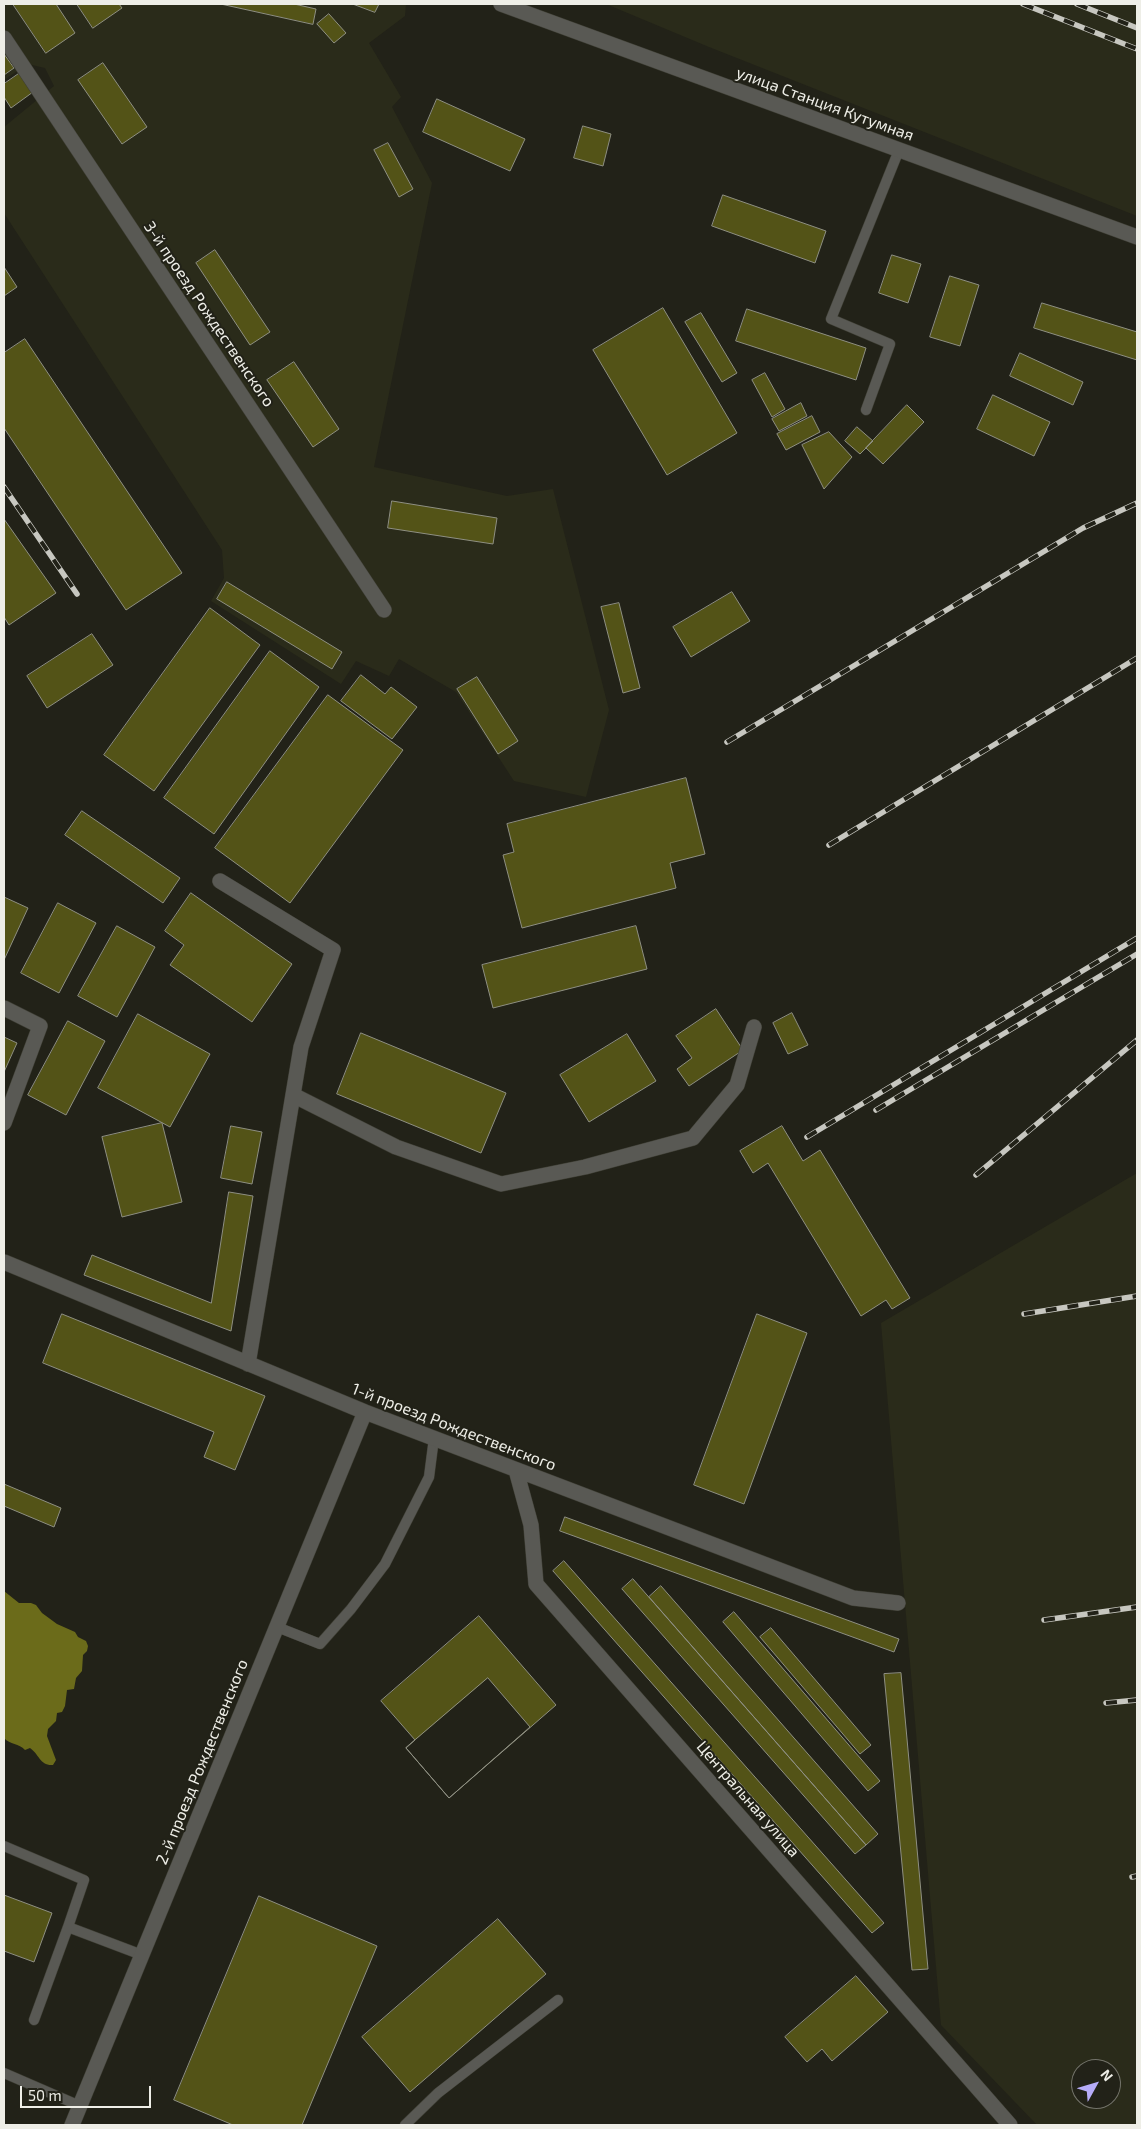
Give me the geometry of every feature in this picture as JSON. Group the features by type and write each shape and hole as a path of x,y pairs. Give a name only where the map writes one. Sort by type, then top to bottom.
{"street":[{"name":"улица Станция Кутумная","path":"502,4 1137,237"},
{"name":"3-й проезд Рождественского","path":"4,38 384,610"},
{"path":"220,881 333,950 301,1048 248,1364"},
{"path":"4,1008 40,1026 4,1123"},
{"path":"293,1095 396,1147 502,1184 585,1167 693,1138 737,1085 754,1027"},
{"name":"1-й проезд Рождественского","path":"4,1262 365,1412 516,1470 853,1598 898,1603"},
{"name":"2-й проезд Рождественского","path":"72,2125 365,1412"},
{"name":"Центральная улица","path":"516,1470 531,1525 536,1584 1010,2125"}],"lane":[{"path":"866,410 890,344 831,318 899,150"},
{"path":"277,1627 320,1644 351,1608 385,1564 414,1509 429,1477 434,1438"},
{"path":"4,1846 84,1880 34,2020"},
{"path":"68,1927 142,1955"},
{"path":"405,2125 438,2093 558,2000"},
{"path":"4,2073 80,2106"}],"shaded area":[{"path":"4,4 406,4 405,16 369,43 401,97 392,107 432,183 374,467 507,496 553,489 609,710 586,797 514,781 456,692 399,659 389,676 356,661 341,684 211,601 224,578 222,550 4,213 4,127 54,86 45,68 28,64 4,80"},
{"path":"606,4 1137,4 1137,216 709,47"},
{"path":"1137,1173 1137,2125 1037,2125 941,2025 881,1323"},
{"path":"4,1591 19,1603 36,1605 42,1613 57,1624 75,1632 78,1637 86,1641 88,1646 87,1651 83,1655 82,1671 76,1678 74,1689 67,1690 65,1706 62,1712 57,1713 56,1721 48,1729 47,1736 56,1760 53,1765 42,1762 30,1748 25,1750 4,1738"}],"building":[{"path":"13,4 56,4 75,33 46,53"},
{"path":"77,4 119,4 122,8 93,28"},
{"path":"221,4 294,4 316,9 313,24"},
{"path":"353,4 379,4 375,12"},
{"path":"329,14 346,33 334,43 317,24"},
{"path":"4,54 14,68 4,75"},
{"path":"103,63 147,127 122,144 78,80"},
{"path":"20,73 33,92 11,108 4,97 4,84"},
{"path":"437,99 525,139 510,171 423,132"},
{"path":"583,126 611,134 603,166 574,158"},
{"path":"388,143 413,189 399,197 374,150"},
{"path":"723,195 826,231 815,263 712,226"},
{"path":"215,250 270,332 250,345 196,263"},
{"path":"892,255 921,264 908,303 879,293"},
{"path":"4,267 17,287 4,296"},
{"path":"950,276 979,285 960,346 930,337"},
{"path":"1042,303 1137,332 1137,360 1034,328"},
{"path":"663,308 737,433 667,475 593,350"},
{"path":"747,309 866,348 856,380 736,341"},
{"path":"701,313 737,373 722,382 685,322"},
{"path":"25,339 182,573 126,610 4,428 4,353"},
{"path":"1020,353 1083,382 1073,405 1010,376"},
{"path":"294,362 339,429 313,447 267,380"},
{"path":"765,373 785,409 772,417 752,380"},
{"path":"993,395 1050,422 1034,456 977,429"},
{"path":"801,403 807,416 779,431 772,419"},
{"path":"907,405 924,422 883,464 866,448"},
{"path":"812,416 820,432 786,450 777,434"},
{"path":"857,427 873,441 860,454 845,441"},
{"path":"829,432 852,457 824,489 802,445"},
{"path":"392,501 497,518 493,544 388,528"},
{"path":"4,519 56,593 9,625 4,617"},
{"path":"227,582 342,652 332,669 217,599"},
{"path":"732,592 750,621 691,657 673,627"},
{"path":"619,603 640,688 623,693 601,607"},
{"path":"210,608 260,645 154,791 104,755"},
{"path":"92,634 113,665 47,708 27,676"},
{"path":"270,651 319,687 214,834 164,798"},
{"path":"361,675 385,694 391,687 417,707 392,739 341,701"},
{"path":"477,677 518,741 498,754 457,689"},
{"path":"328,695 403,750 290,903 215,848"},
{"path":"686,778 705,854 670,863 676,888 522,928 503,855 514,852 507,824"},
{"path":"82,811 180,878 163,903 65,835"},
{"path":"191,893 292,964 252,1022 170,965 184,945 165,931"},
{"path":"4,897 28,908 4,960"},
{"path":"58,903 96,923 59,993 21,973"},
{"path":"117,926 155,947 117,1017 78,996"},
{"path":"636,926 647,969 493,1008 482,965"},
{"path":"716,1009 743,1050 689,1086 677,1069 692,1058 676,1036"},
{"path":"792,1013 808,1045 788,1054 773,1023"},
{"path":"138,1014 210,1054 170,1127 98,1088"},
{"path":"68,1021 105,1041 66,1115 28,1095"},
{"path":"361,1033 506,1093 481,1153 337,1094"},
{"path":"627,1034 656,1081 589,1122 560,1075"},
{"path":"4,1037 17,1043 4,1072"},
{"path":"162,1123 182,1202 122,1217 102,1137"},
{"path":"231,1126 262,1132 252,1184 221,1178"},
{"path":"782,1126 803,1161 820,1150 910,1298 892,1309 886,1300 861,1316 768,1163 753,1173 740,1151"},
{"path":"229,1192 253,1196 231,1331 84,1275 92,1255 211,1303"},
{"path":"62,1314 265,1396 235,1470 204,1457 214,1432 43,1363"},
{"path":"757,1314 807,1333 744,1504 694,1485"},
{"path":"4,1484 61,1508 54,1527 4,1506"},
{"path":"565,1517 899,1639 894,1652 560,1531"},
{"path":"564,1561 884,1923 872,1933 553,1571"},
{"path":"633,1579 866,1845 855,1854 622,1589"},
{"path":"661,1586 878,1834 866,1845 649,1597"},
{"path":"734,1612 880,1781 868,1791 723,1622"},
{"path":"479,1616 556,1705 449,1798 406,1748 415,1740 381,1701"},
{"path":"771,1628 871,1745 860,1754 760,1637"},
{"path":"901,1673 928,1969 912,1970 884,1674"},
{"path":"488,1678 530,1727 449,1798 406,1748"},
{"path":"4,1895 52,1913 34,1962 4,1951"},
{"path":"259,1896 377,1946 302,2125 233,2125 174,2100"},
{"path":"498,1919 546,1974 410,2092 362,2037"},
{"path":"856,1976 888,2012 832,2061 822,2049 807,2062 785,2037"}],"railway":[{"path":"1023,4 1137,49"},
{"path":"1077,4 1137,28"},
{"path":"4,487 77,594"},
{"path":"727,742 1083,528 1137,503"},
{"path":"829,845 1137,658"},
{"path":"807,1137 1137,938"},
{"path":"876,1110 1137,954"},
{"path":"976,1175 1137,1040"},
{"path":"1024,1314 1137,1296"},
{"path":"1044,1620 1137,1607"},
{"path":"1106,1703 1137,1700"},
{"path":"1132,1877 1137,1876"}]}
